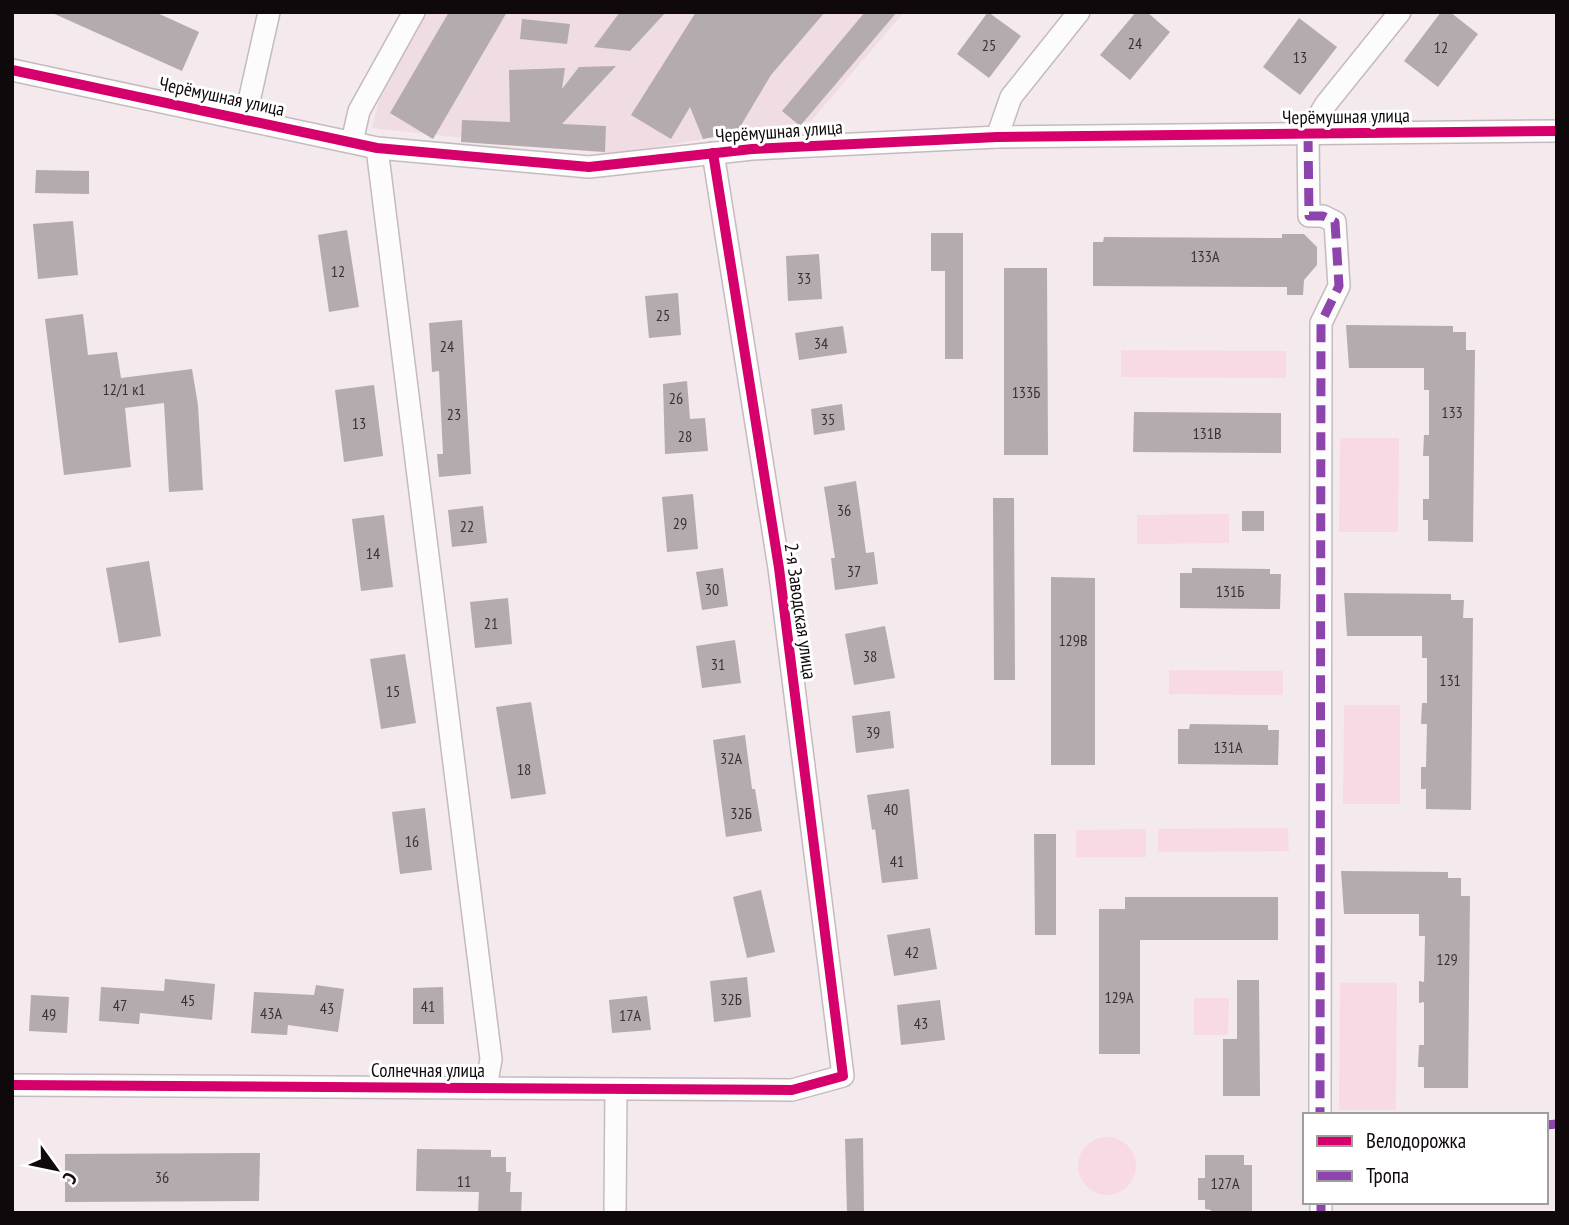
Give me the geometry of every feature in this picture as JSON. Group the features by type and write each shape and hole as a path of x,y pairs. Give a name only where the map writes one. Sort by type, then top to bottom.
{"street":[{"path":"245,119 269,12"},
{"path":"352,142 359,111 414,12"},
{"path":"997,137 1011,97 1079,12"},
{"path":"1320,1113 1321,323 1339,286 1335,222 1323,216 1309,216 1308,134 1326,104 1400,12"},
{"name":"Черёмушная улица","path":"12,70 377,148 589,167 713,153 997,137 1557,131"},
{"path":"377,148 488,1031 491,1059 486,1088"},
{"name":"2-я Заводская улица","path":"713,153 779,568 843,1076"},
{"name":"Солнечная улица","path":"12,1085 792,1090 843,1076"},
{"path":"615,1213 616,1089"}],"shaded area":[{"path":"402,12 904,12 811,121 615,154 372,128"},
{"path":"1121,350 1286,351 1286,378 1121,377"},
{"path":"1340,438 1399,438 1398,532 1339,532"},
{"path":"1229,514 1229,543 1137,544 1137,515"},
{"path":"1169,670 1283,671 1283,695 1169,694"},
{"path":"1344,705 1400,705 1400,804 1343,804"},
{"path":"1288,828 1289,851 1158,852 1158,829"},
{"path":"1146,829 1146,857 1076,857 1076,830"},
{"path":"1340,983 1397,983 1396,1110 1339,1110"},
{"path":"1194,998 1229,998 1228,1035 1194,1035"},
{"path":"1101,1137 1113,1137 1128,1145 1136,1160 1136,1172 1128,1187 1113,1195 1101,1195 1086,1187 1078,1172 1078,1160 1086,1145"}],"building":[{"path":"50,12 155,12 199,32 182,71"},
{"path":"449,12 507,12 433,139 390,113"},
{"path":"620,12 666,12 630,51 594,47"},
{"path":"696,12 825,12 771,75 737,132 703,139 690,107 671,139 631,115"},
{"path":"865,12 897,12 800,126 782,111"},
{"path":"988,12 1021,36 989,78 957,54"},
{"path":"1136,12 1147,12 1170,32 1130,80 1100,55"},
{"path":"1441,12 1450,12 1478,34 1438,87 1404,61"},
{"path":"1299,18 1337,47 1300,95 1263,67"},
{"path":"522,19 570,24 567,44 520,39"},
{"path":"616,66 562,124 606,126 605,152 461,142 462,120 510,122 509,70 565,68 562,89 579,67"},
{"path":"36,170 89,171 89,194 35,193"},
{"path":"73,221 78,275 38,279 33,224"},
{"path":"347,230 359,307 329,312 318,235"},
{"path":"931,233 963,233 963,359 945,359 945,271 931,271"},
{"path":"1282,234 1304,234 1317,247 1317,265 1304,280 1303,295 1287,295 1287,287 1093,286 1093,242 1103,242 1104,237 1282,238"},
{"path":"819,254 822,299 788,301 786,256"},
{"path":"1004,268 1047,268 1048,455 1004,455"},
{"path":"678,293 681,335 649,338 645,296"},
{"path":"83,314 88,355 117,352 121,378 192,369 198,405 203,490 169,492 164,403 125,408 131,467 64,475 45,319"},
{"path":"462,320 471,474 439,477 437,454 443,454 439,371 432,372 429,323"},
{"path":"1346,325 1453,326 1453,332 1466,332 1466,350 1475,350 1473,542 1428,541 1428,520 1423,520 1423,499 1429,499 1429,456 1423,456 1424,435 1429,435 1429,390 1424,390 1424,368 1349,368"},
{"path":"843,326 847,353 799,360 795,333"},
{"path":"687,381 690,419 705,418 708,451 665,454 663,384"},
{"path":"374,385 383,456 344,462 335,390"},
{"path":"842,404 845,430 814,435 811,409"},
{"path":"1134,412 1281,413 1281,453 1133,452"},
{"path":"856,481 866,553 874,552 878,584 835,590 831,558 835,558 824,487"},
{"path":"693,494 698,549 667,552 662,497"},
{"path":"993,498 1014,498 1015,680 994,680"},
{"path":"483,506 487,543 452,547 448,510"},
{"path":"1242,511 1264,511 1264,531 1242,531"},
{"path":"384,515 393,587 361,591 352,519"},
{"path":"149,561 161,636 119,643 106,568"},
{"path":"723,568 728,606 702,610 696,572"},
{"path":"1192,568 1270,569 1270,574 1281,574 1280,609 1180,608 1180,573 1192,573"},
{"path":"1051,577 1095,578 1095,765 1051,765"},
{"path":"1344,593 1451,594 1451,600 1464,600 1463,618 1473,618 1471,810 1426,809 1426,789 1421,789 1421,767 1426,767 1427,724 1421,724 1422,703 1427,703 1427,658 1422,658 1422,636 1347,636"},
{"path":"508,598 512,644 475,648 470,602"},
{"path":"885,626 895,678 854,685 845,634"},
{"path":"735,640 741,683 702,688 696,646"},
{"path":"405,654 416,723 381,729 370,659"},
{"path":"531,702 546,794 511,799 496,707"},
{"path":"890,711 894,748 856,753 852,716"},
{"path":"1190,724 1268,725 1268,730 1279,730 1278,765 1178,764 1178,729 1189,729"},
{"path":"745,735 752,789 755,789 762,831 726,837 713,740"},
{"path":"909,789 918,879 882,883 875,829 872,830 867,795"},
{"path":"425,808 432,870 400,874 392,812"},
{"path":"1034,834 1056,834 1056,935 1035,935"},
{"path":"1341,871 1448,872 1448,878 1461,878 1461,896 1470,896 1468,1088 1424,1088 1424,1067 1418,1067 1419,1045 1424,1045 1424,1002 1419,1003 1419,981 1424,982 1425,936 1419,936 1419,914 1344,914"},
{"path":"761,890 775,952 747,958 733,897"},
{"path":"1125,897 1278,897 1278,940 1140,940 1140,1054 1099,1054 1099,909 1125,909"},
{"path":"930,928 937,969 894,976 887,935"},
{"path":"747,977 751,1017 714,1022 710,981"},
{"path":"165,979 215,984 212,1020 140,1013 139,1024 99,1021 101,987 164,991"},
{"path":"1237,980 1259,980 1260,1096 1223,1096 1223,1039 1237,1039"},
{"path":"316,985 344,989 338,1032 288,1025 287,1035 251,1033 254,992 314,995"},
{"path":"443,987 444,1024 413,1024 413,988"},
{"path":"31,995 69,997 67,1033 29,1031"},
{"path":"647,996 651,1030 612,1033 609,1000"},
{"path":"940,1000 945,1040 901,1045 897,1005"},
{"path":"863,1138 864,1213 847,1213 845,1139"},
{"path":"417,1149 491,1150 491,1157 506,1157 506,1172 511,1172 510,1192 522,1192 521,1213 478,1213 479,1192 416,1191"},
{"path":"260,1153 259,1201 65,1202 65,1154"},
{"path":"1205,1155 1244,1155 1244,1165 1252,1165 1252,1213 1211,1213 1211,1210 1205,1209 1205,1200 1198,1200 1198,1178 1205,1178"}],"marked path":[{"path":"1308,134 1309,216 1323,216 1335,222 1339,286 1321,323 1320,1113"},
{"path":"1548,1125 1557,1124"},
{"path":"1321,1204 1321,1213"}],"cycle path":[{"path":"12,70 377,148 589,167 752,149 997,137 1557,131"},
{"path":"12,1085 792,1090 843,1076 779,568 713,153"}]}
